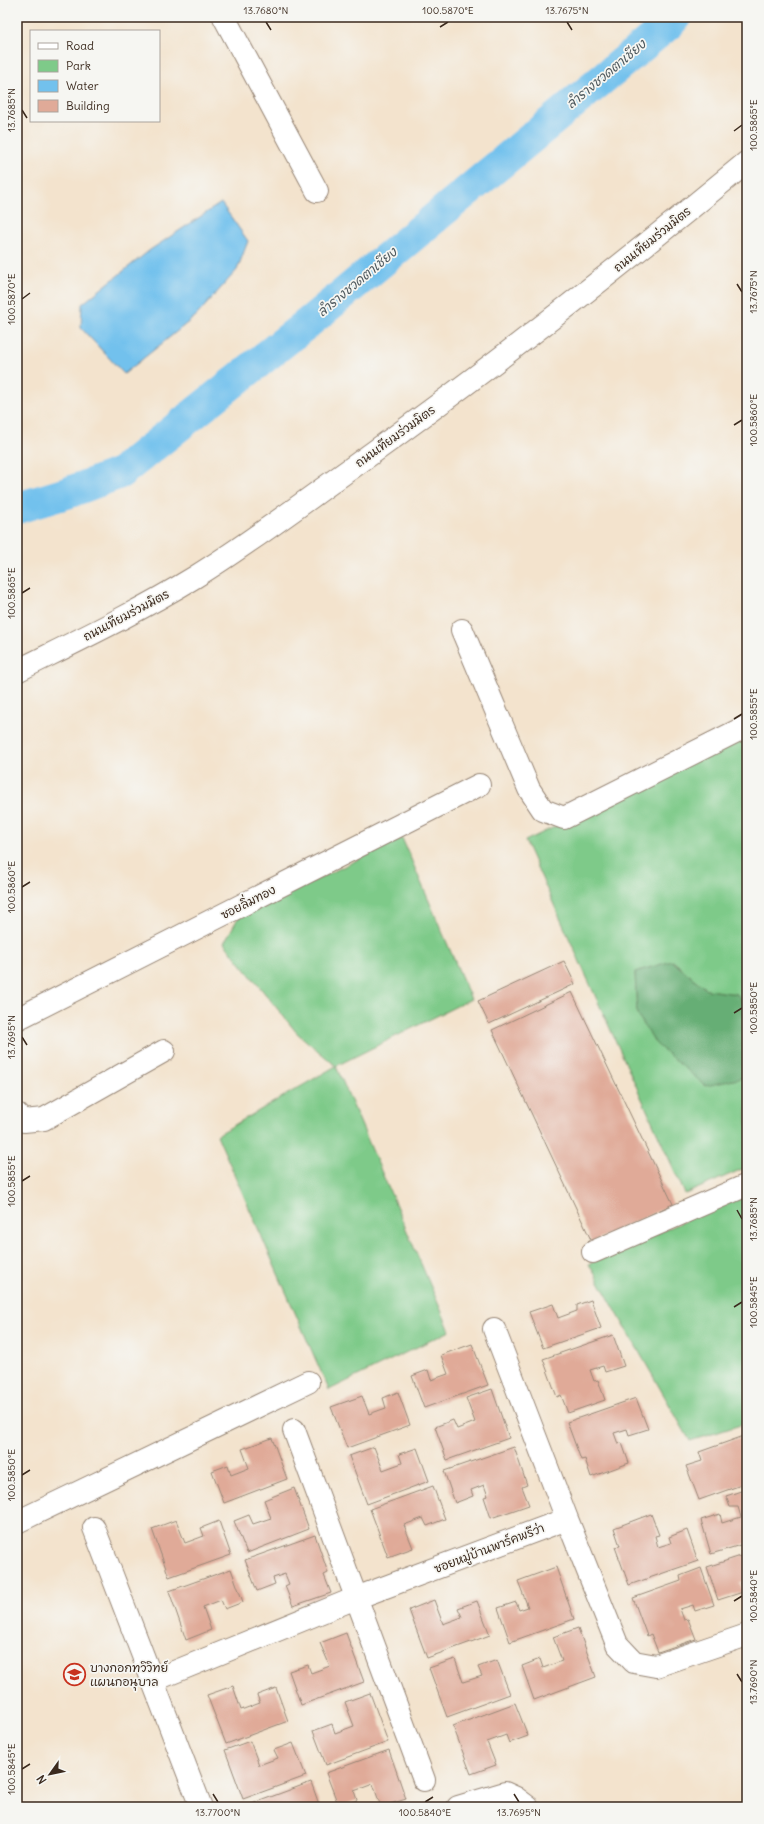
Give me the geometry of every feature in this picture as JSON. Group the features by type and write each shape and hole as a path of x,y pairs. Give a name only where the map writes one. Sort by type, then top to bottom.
{"street":[{"path":"224,17 317,192"},
{"name":"ถนนเทียมร่วมมิตร","path":"17,671 129,615 196,577 254,537 408,428 528,338 660,234 747,162"},
{"path":"462,630 529,789 543,810 564,818 747,726"},
{"name":"ซอยลิ่มทอง","path":"17,1019 479,785"},
{"path":"17,1114 24,1121 44,1119 164,1051"},
{"path":"593,1252 747,1185"},
{"path":"494,1329 617,1644 634,1662 656,1666 747,1635"},
{"path":"17,1522 308,1382"},
{"path":"294,1430 424,1780"},
{"name":"ซอยหมู่บ้านพาร์คพรีว่า","path":"152,1681 356,1598 567,1519"},
{"path":"94,1528 201,1807"},
{"path":"458,1807 505,1793 516,1798 528,1807"}],"green space":[{"path":"747,736 747,1008 737,994 707,990 673,961 635,972 637,1014 705,1085 747,1077 747,1167 685,1194 525,841"},
{"path":"402,838 471,999 336,1066 297,1033 224,943 238,918"},
{"path":"672,961 707,990 737,994 747,1008 747,1077 706,1086 656,1044 637,1014 635,972"},
{"path":"336,1066 450,1331 329,1390 217,1135"},
{"path":"747,1193 747,1423 690,1441 589,1264"}],"water":[{"path":"221,203 248,241 237,270 196,316 124,374 81,328 82,304 150,250"}],"building":[{"path":"564,961 575,984 489,1024 478,1001"},
{"path":"572,992 673,1204 592,1242 492,1030"},
{"path":"591,1300 601,1328 543,1348 529,1312 553,1304 558,1318 577,1311 577,1305"},
{"path":"613,1335 624,1366 605,1372 603,1366 590,1370 594,1381 598,1380 605,1400 568,1413 561,1395 557,1397 543,1359"},
{"path":"472,1344 488,1385 424,1408 412,1376 428,1370 431,1380 448,1374 441,1355"},
{"path":"492,1389 509,1438 447,1460 435,1427 453,1420 457,1429 475,1422 466,1398"},
{"path":"398,1392 410,1425 347,1448 331,1407 362,1396 369,1414 386,1408 383,1398"},
{"path":"636,1398 648,1429 629,1435 627,1429 614,1433 618,1444 622,1443 629,1463 591,1477 585,1459 581,1460 567,1422"},
{"path":"744,1436 747,1442 747,1483 699,1500 686,1466 702,1461 699,1452"},
{"path":"272,1438 287,1479 224,1503 212,1471 228,1465 231,1475 249,1468 242,1449"},
{"path":"374,1447 383,1470 402,1463 399,1454 417,1448 429,1481 367,1504 349,1456"},
{"path":"514,1447 527,1485 522,1487 529,1505 491,1518 484,1497 488,1496 484,1485 471,1490 473,1496 455,1503 444,1471"},
{"path":"433,1486 445,1519 427,1526 423,1518 404,1525 413,1548 388,1557 370,1509"},
{"path":"294,1488 309,1529 247,1553 234,1521 249,1515 253,1524 271,1518 264,1500"},
{"path":"747,1489 747,1543 711,1554 701,1520 720,1514 722,1523 741,1517 738,1507 730,1507 726,1496"},
{"path":"651,1514 659,1535 655,1536 658,1547 671,1543 669,1537 687,1530 698,1561 629,1585 615,1547 620,1546 614,1528"},
{"path":"176,1520 185,1543 204,1536 201,1528 219,1521 231,1555 169,1577 152,1529"},
{"path":"315,1535 328,1573 324,1575 331,1593 293,1606 285,1586 289,1584 285,1574 273,1578 275,1584 257,1591 245,1560"},
{"path":"747,1554 747,1580 740,1583 743,1592 718,1600 707,1567"},
{"path":"556,1567 574,1619 510,1642 498,1608 516,1602 519,1610 528,1607 518,1581"},
{"path":"701,1568 714,1605 695,1611 693,1605 680,1609 684,1620 688,1619 696,1639 658,1652 651,1634 647,1636 633,1598 681,1581 680,1576"},
{"path":"231,1569 243,1602 225,1609 221,1600 203,1607 211,1630 186,1640 169,1591"},
{"path":"434,1600 443,1624 462,1617 458,1608 477,1601 490,1635 427,1658 409,1610"},
{"path":"578,1628 596,1677 534,1700 522,1666 540,1659 543,1668 562,1661 553,1637"},
{"path":"346,1633 364,1682 301,1705 289,1671 308,1665 311,1673 330,1666 320,1643"},
{"path":"455,1659 463,1682 482,1676 478,1667 497,1660 510,1694 447,1717 429,1668"},
{"path":"233,1686 241,1710 260,1703 257,1695 276,1688 288,1721 226,1744 207,1695"},
{"path":"370,1693 388,1742 326,1765 313,1731 332,1724 335,1733 354,1726 345,1702"},
{"path":"515,1703 528,1736 509,1743 506,1735 487,1742 496,1765 471,1774 453,1726"},
{"path":"250,1741 259,1765 278,1758 274,1750 293,1743 306,1776 243,1799 225,1750"},
{"path":"389,1750 406,1799 381,1807 373,1784 354,1791 357,1800 339,1807 326,1773"},
{"path":"311,1782 320,1807 250,1807 249,1805"}],"waterway":[{"name":"ลำรางชวดตาเชียง","path":"17,508 67,493 120,473 314,318 669,24 675,17"}],"place":[{"name":"บางกอกทวิวิทย์ แผนกอนุบาล","path":"74,1674"}]}
